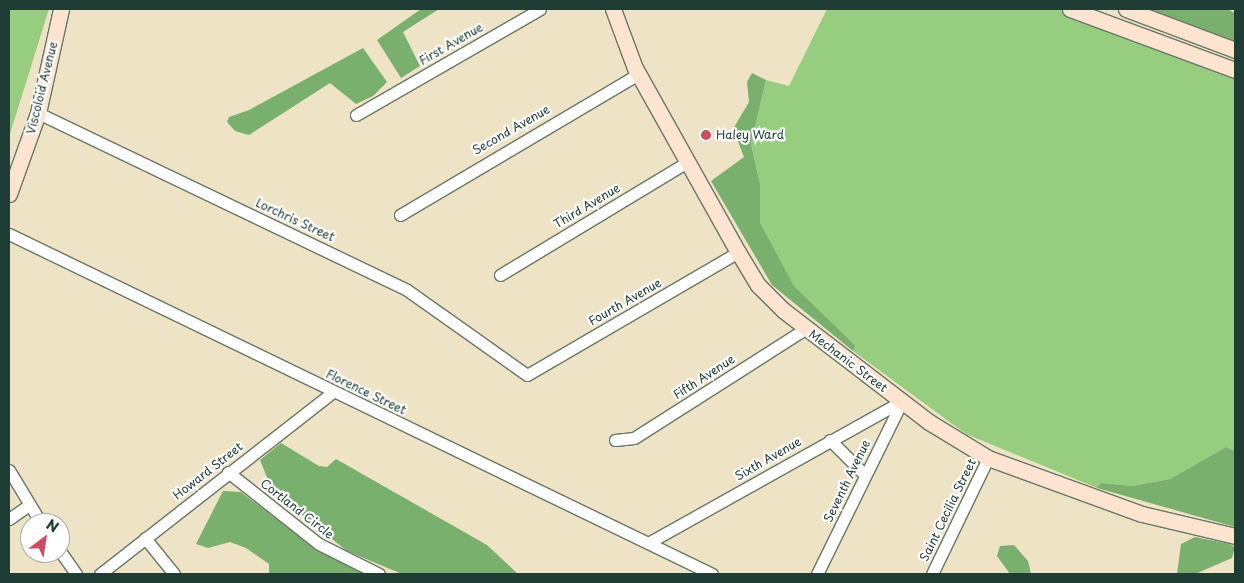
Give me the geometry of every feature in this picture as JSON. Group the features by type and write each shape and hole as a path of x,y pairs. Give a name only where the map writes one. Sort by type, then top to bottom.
{"main road":[{"name":"Viscoloid Avenue","path":"9,194 38,113 61,9"},
{"name":"Mechanic Street","path":"613,9 638,74 738,252 769,297 805,329 902,401 988,458 1142,514 1235,536"},
{"path":"1070,9 1235,70"},
{"path":"1126,9 1235,50"}],"street":[{"name":"First Avenue","path":"356,115 540,9"},
{"name":"Second Avenue","path":"400,215 638,74"},
{"name":"Lorchris Street","path":"38,113 407,290 527,375"},
{"name":"Third Avenue","path":"500,275 687,162"},
{"name":"Florence Street","path":"9,234 712,574"},
{"name":"Fourth Avenue","path":"527,375 738,252"},
{"name":"Fifth Avenue","path":"615,440 634,438 805,329"},
{"name":"Howard Street","path":"100,574 228,472 334,392"},
{"name":"Sixth Avenue","path":"648,543 902,401"},
{"name":"Seventh Avenue","path":"817,574 902,401"},
{"path":"830,440 865,475"},
{"name":"Saint Cecilia Street","path":"932,574 988,458"},
{"path":"9,470 35,513"},
{"name":"Cortland Circle","path":"228,472 325,548 379,574"},
{"path":"9,519 30,505"},
{"path":"145,538 174,574"},
{"path":"68,563 76,574"}],"green space":[{"path":"9,9 49,9 9,137"},
{"path":"421,9 439,9 403,32 420,66 401,78 377,40"},
{"path":"827,9 1058,9 1235,75 1235,451 1226,447 1170,479 1132,486 1101,483 1097,488 966,434 853,351 855,345 794,286 776,256 760,223 760,184 751,144 766,80 789,86"},
{"path":"1145,9 1227,9 1235,13 1235,42"},
{"path":"363,48 387,82 373,96 356,104 330,83 249,135 235,131 227,122 229,117 249,110"},
{"path":"752,73 766,80 751,144 760,184 760,223 794,286 855,345 853,351 772,285 711,181 744,157 733,129 749,102 747,82"},
{"path":"281,443 319,466 327,467 336,459 487,545 518,574 402,574 347,551 273,492 260,460"},
{"path":"1226,447 1235,451 1235,527 1097,488 1101,483 1132,486 1170,479"},
{"path":"223,491 241,492 320,552 371,574 269,574 269,564 246,548 230,542 208,548 196,544"},
{"path":"1195,537 1230,544 1235,547 1232,558 1195,574 1177,574 1181,544"},
{"path":"1014,545 1028,561 1031,574 1010,574 997,556 1000,546"}],"place":[{"name":"Haley Ward","path":"706,135"}]}
